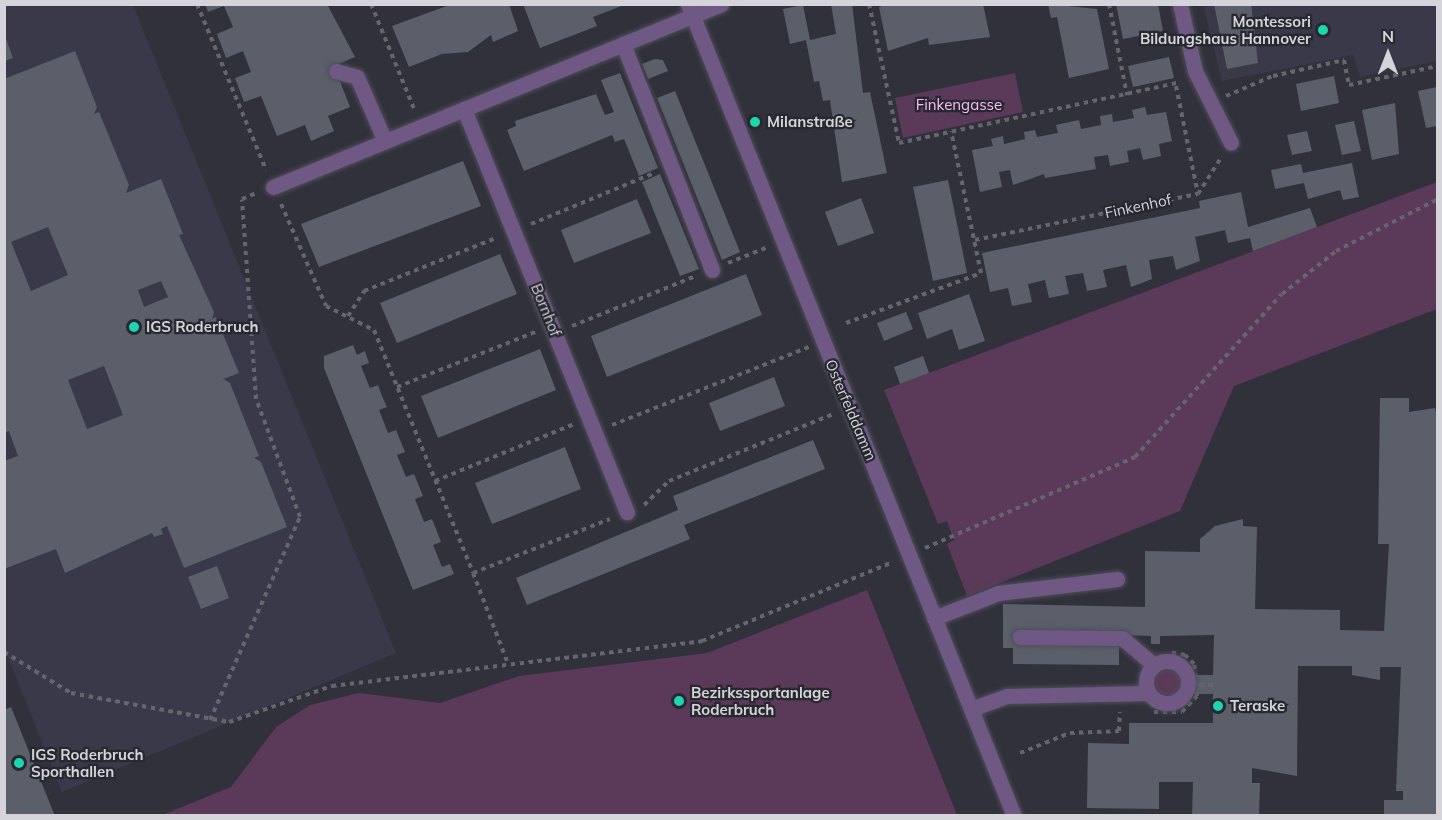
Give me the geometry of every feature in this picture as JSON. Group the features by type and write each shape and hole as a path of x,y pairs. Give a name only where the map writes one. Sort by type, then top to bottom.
{"street":[{"path":"273,187 623,44 690,10 721,4"},
{"path":"1180,4 1195,70 1213,101 1231,143"},
{"name":"Osterfelddamm","path":"690,10 1014,816"},
{"path":"623,44 712,270"},
{"path":"336,71 357,77 385,141"},
{"name":"Bornhof","path":"465,109 627,512"},
{"path":"934,618 998,593 1117,579"},
{"path":"1020,637 1122,638 1156,658 1173,661 1182,667 1188,685 1176,701 1156,699 1149,693 1146,683 1156,658"},
{"path":"971,709 1007,696 1149,693"}],"path":[{"path":"197,4 273,187 326,306 374,330 507,661"},
{"path":"371,4 422,126"},
{"path":"869,4 899,143 1176,86 1195,70"},
{"path":"1109,4 1127,95"},
{"path":"1213,101 1273,76 1344,60 1349,85 1437,66"},
{"path":"1176,86 1198,194"},
{"path":"846,323 981,273 951,131"},
{"path":"1198,194 1231,143"},
{"path":"348,316 364,291 672,166"},
{"path":"210,720 300,518 256,399 242,199 273,187"},
{"name":"Finkenhof","path":"975,240 1198,194"},
{"path":"935,544 1135,457 1282,294 1336,251 1437,199"},
{"path":"397,387 712,270 783,241"},
{"path":"435,481 823,342"},
{"path":"473,573 643,506 669,481 850,407"},
{"path":"4,652 71,693 229,722 332,687 507,661 702,641 902,558"},
{"path":"1141,712 1182,712 1194,703 1199,685 1190,658 1156,658"},
{"path":"1199,685 1213,685"},
{"path":"1020,753 1070,733 1119,731 1120,711 1130,711"}],"shaded area":[{"name":"IGS Roderbruch","path":"5,5 133,5 396,653 62,792 5,650"},
{"name":"Montessori Bildungshaus Hannover","path":"1203,5 1437,5 1437,61 1360,77 1353,55 1222,81"}],"green space":[{"name":"Finkengasse","path":"1015,73 1023,112 903,138 895,98"},
{"path":"1437,182 1437,309 1234,386 1180,511 967,596 947,544 954,540 947,521 938,524 884,390"},
{"name":"Bezirkssportanlage Roderbruch","path":"867,590 957,815 162,815 231,787 276,727 310,705 359,693 440,703 519,676 707,653"},
{"path":"1168,669 1177,673 1181,682 1177,691 1168,695 1159,691 1155,682 1159,673"}],"building":[{"path":"205,4 327,4 355,57 334,66 350,107 328,116 334,131 311,141 305,125 277,136 261,96 244,102 235,78 251,72 243,51 226,58 217,34 233,27 224,6 208,12"},
{"path":"452,4 509,4 518,31 493,42 491,35 468,52 442,54 409,67 392,26"},
{"path":"523,4 624,5 593,17 597,26 540,48"},
{"path":"831,4 852,4 863,93 870,92 887,173 842,182 830,100 823,101 819,81 814,82 806,40 790,44 783,9 803,5 810,40 836,34"},
{"path":"890,4 983,4 990,37 929,45 928,38 888,51 879,7"},
{"path":"1048,4 1097,9 1109,69 1069,78 1057,17 1051,18"},
{"path":"1116,4 1158,4 1163,31 1123,39"},
{"path":"1214,4 1251,4 1258,63 1227,69"},
{"path":"5,36 13,58 5,61"},
{"path":"75,51 97,107 94,114 99,112 129,185 126,193 161,179 183,234 179,235 214,312 212,319 216,317 239,373 223,379 230,383 259,456 254,458 261,462 287,527 184,568 167,526 161,529 163,534 154,537 152,533 65,573 56,549 4,569 4,461 18,456 9,431 4,433 4,79","holes":["48,227 68,275 31,291 11,242","161,281 168,297 144,307 138,290","104,366 123,415 87,429 68,380"]},
{"path":"1169,57 1174,78 1133,87 1128,66"},
{"path":"655,59 663,60 668,71 648,79 642,64"},
{"path":"620,73 658,168 639,176 624,139 615,142 612,135 524,171 507,130 516,126 515,121 596,94 605,115 614,112 601,80"},
{"path":"1334,76 1339,103 1301,111 1296,84"},
{"path":"1437,87 1437,126 1426,128 1418,91"},
{"path":"675,91 740,252 722,260 657,98"},
{"path":"1395,103 1399,154 1372,160 1362,110"},
{"path":"1145,107 1147,115 1166,112 1172,141 1159,144 1161,156 1143,160 1140,148 1127,151 1129,162 1110,166 1108,155 1094,157 1096,169 1045,178 1044,174 1013,185 1010,170 999,172 1002,187 980,192 972,150 993,146 991,139 1003,136 1004,144 1025,139 1024,132 1035,130 1037,137 1058,133 1056,125 1079,120 1081,129 1101,125 1100,116 1112,114 1113,122 1134,118 1132,110"},
{"path":"1354,121 1361,151 1342,155 1335,125"},
{"path":"1307,131 1312,151 1292,155 1287,135"},
{"path":"463,161 481,206 319,267 301,224"},
{"path":"1352,163 1359,197 1343,200 1340,190 1308,199 1304,183 1275,189 1271,170 1301,164 1303,173"},
{"path":"660,174 699,269 680,276 642,182"},
{"path":"948,180 967,273 933,281 913,187"},
{"path":"1241,192 1248,227 1310,208 1317,227 1253,251 1250,238 1228,243 1225,230 1195,237 1200,261 1176,270 1173,256 1149,260 1152,279 1131,287 1126,265 1103,270 1107,287 1087,291 1083,273 1065,276 1069,294 1049,298 1045,280 1028,284 1032,302 1012,306 1008,288 990,292 982,253 1200,208 1199,201"},
{"path":"861,198 874,233 838,246 825,212"},
{"path":"637,199 651,233 574,263 561,230"},
{"path":"500,254 517,294 397,343 380,303"},
{"path":"746,274 762,315 607,377 591,336"},
{"path":"969,294 985,341 959,350 952,329 927,339 918,313"},
{"path":"906,312 913,329 884,341 877,323"},
{"path":"353,345 357,355 365,351 369,363 361,366 370,388 378,385 387,407 379,410 388,433 396,430 405,452 397,455 406,477 414,474 423,496 415,499 424,522 432,519 436,529 441,542 433,545 442,567 450,564 454,574 413,590 324,368 324,356"},
{"path":"540,349 556,390 438,438 421,396"},
{"path":"923,356 929,373 900,384 894,367"},
{"path":"774,377 785,406 720,431 709,403"},
{"path":"1380,398 1409,398 1409,412 1435,408 1437,417 1437,816 1384,816 1384,800 1403,800 1403,791 1396,791 1401,667 1380,667 1380,680 1352,675 1352,666 1298,666 1297,776 1252,768 1252,783 1260,783 1259,816 1192,816 1193,782 1159,782 1159,809 1087,808 1088,743 1129,744 1129,723 1213,723 1213,694 1189,694 1189,675 1213,675 1214,635 1160,636 1160,644 1151,644 1151,636 1119,635 1119,665 1013,664 1013,648 1003,648 1003,604 1145,607 1145,551 1200,552 1200,539 1215,526 1243,519 1243,526 1257,527 1255,609 1340,610 1340,630 1384,631 1389,544 1378,544"},
{"path":"813,440 825,469 684,525 690,539 527,605 516,578 678,510 673,496"},
{"path":"565,447 581,489 492,524 475,483"},
{"path":"217,566 229,598 201,609 188,577"},
{"name":"IGS Roderbruch Sporthallen","path":"11,707 55,816 4,816 4,710"}],"place":[{"name":"Montessori Bildungshaus Hannover","path":"1323,30"},
{"name":"Milanstraße","path":"755,122"},
{"name":"IGS Roderbruch","path":"134,327"},
{"name":"Bezirkssportanlage Roderbruch","path":"679,701"},
{"name":"Teraske","path":"1218,706"},
{"name":"IGS Roderbruch Sporthallen","path":"19,763"}]}
